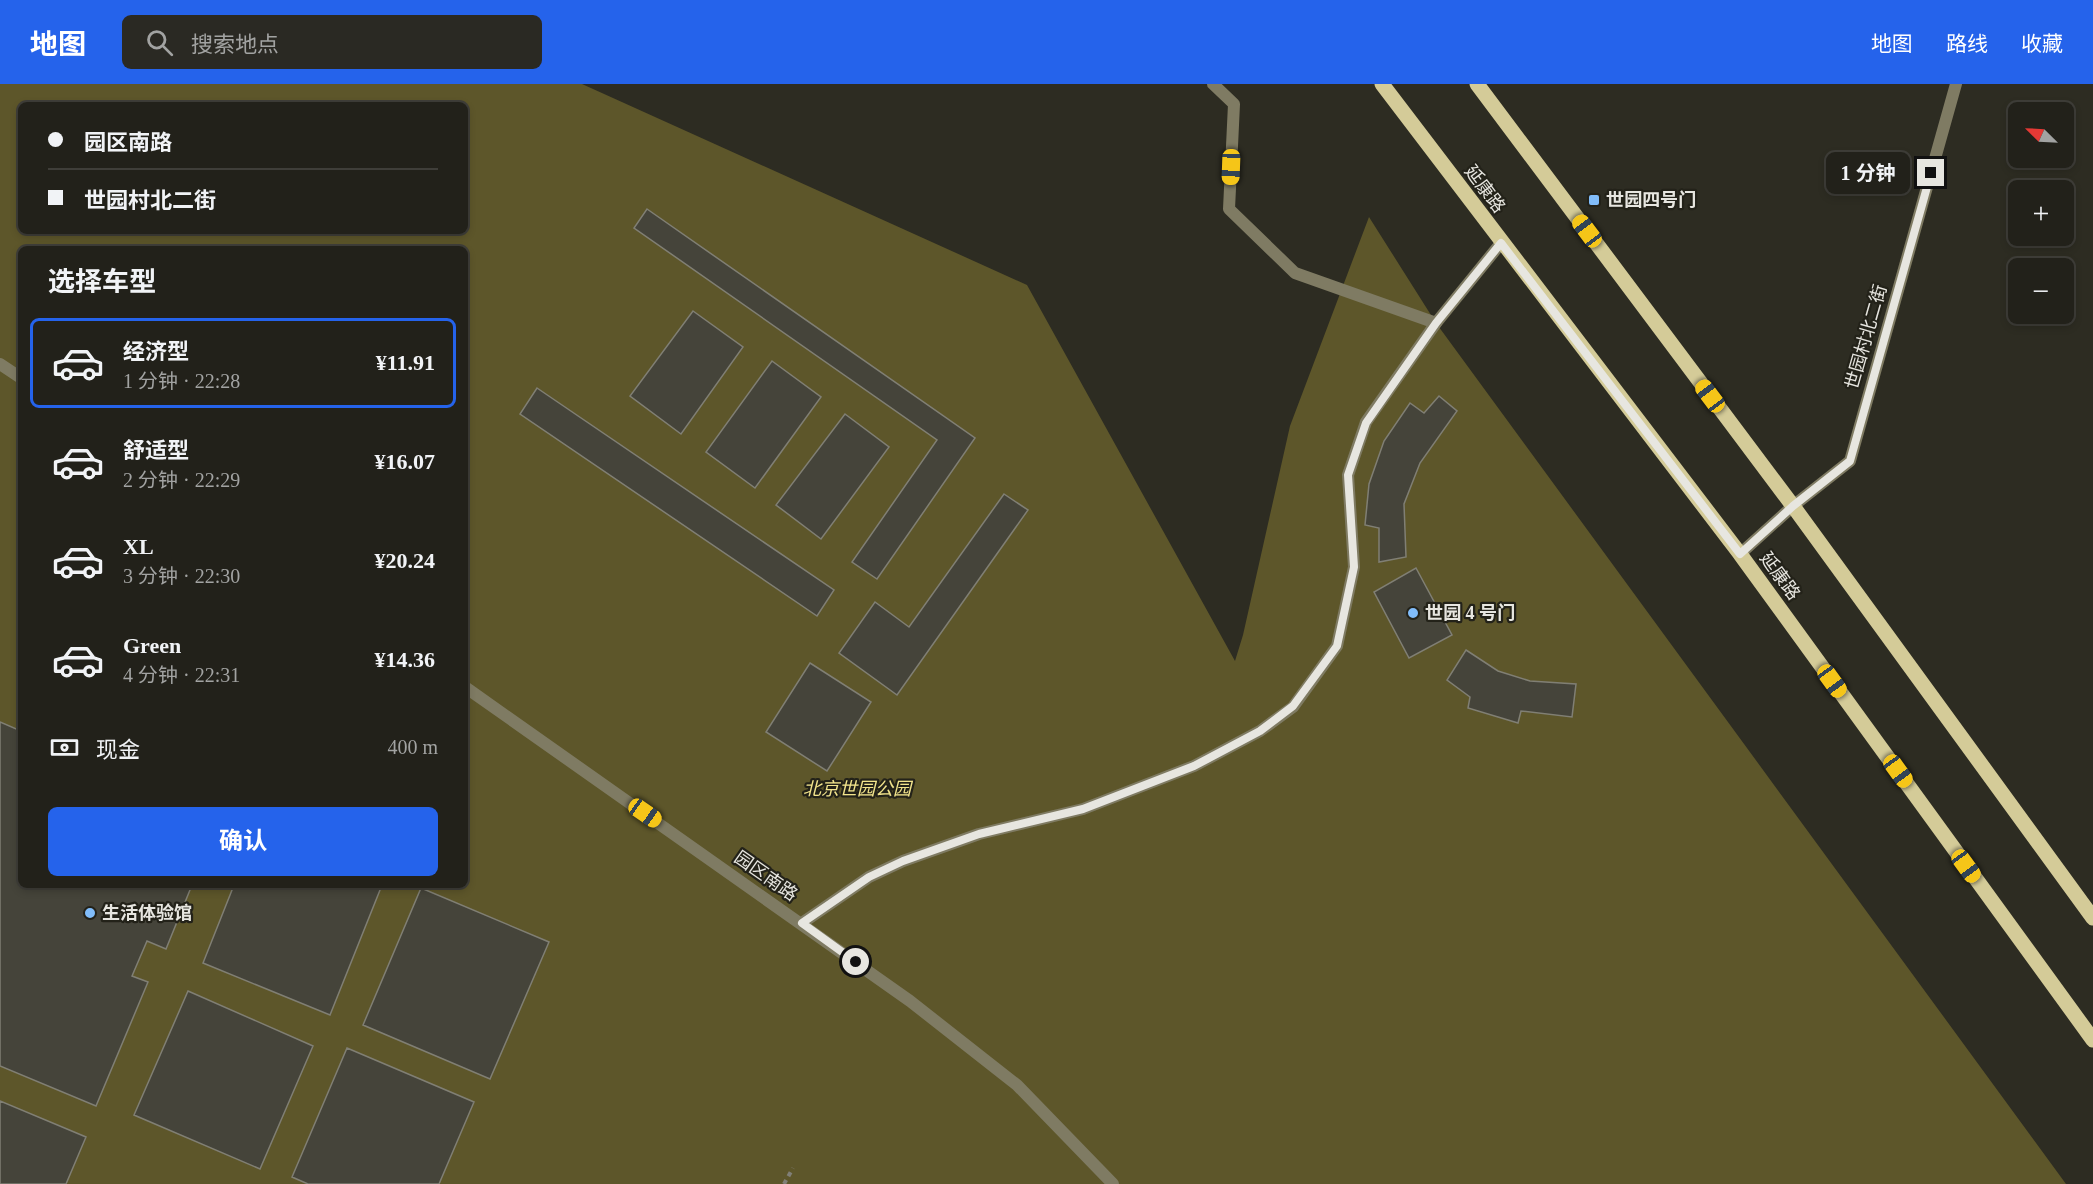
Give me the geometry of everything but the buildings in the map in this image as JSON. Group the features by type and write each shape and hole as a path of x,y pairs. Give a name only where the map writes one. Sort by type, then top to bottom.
{"main road":[{"name":"延康路","path":"1382,84 1740,554 2093,1040"},
{"path":"1477,84 1793,506 2093,918"}],"street":[{"path":"1213,84 1234,104 1229,209 1295,273 1436,323"},
{"name":"世园村北二街","path":"1740,554 1793,506 1850,461 1956,84"},
{"path":"802,923 869,877 903,861 979,834 1083,809 1194,766 1260,731 1293,706 1337,646 1354,567 1348,475 1366,423 1436,323 1501,243"},
{"path":"0,364 18,376"},
{"name":"园区南路","path":"468,689 910,1001 1017,1085 1113,1184"}],"path":[{"path":"784,1184 793,1168"}],"green space":[{"name":"北京世园公园","path":"0,84 582,84 1027,285 1235,661 1243,635 1290,426 1369,217 1436,323 2066,1184 0,1184"}],"place":[{"name":"世园四号门","path":"1594,200"},
{"name":"世园 4 号门","path":"1413,613"},
{"name":"生活体验馆","path":"90,913"}],"route":[{"path":"856,962 802,923 869,877 903,861 979,834 1083,809 1194,766 1260,731 1293,706 1337,646 1354,567 1348,475 1366,423 1436,323 1501,243 1740,554 1793,506 1850,461 1931,173"}]}
